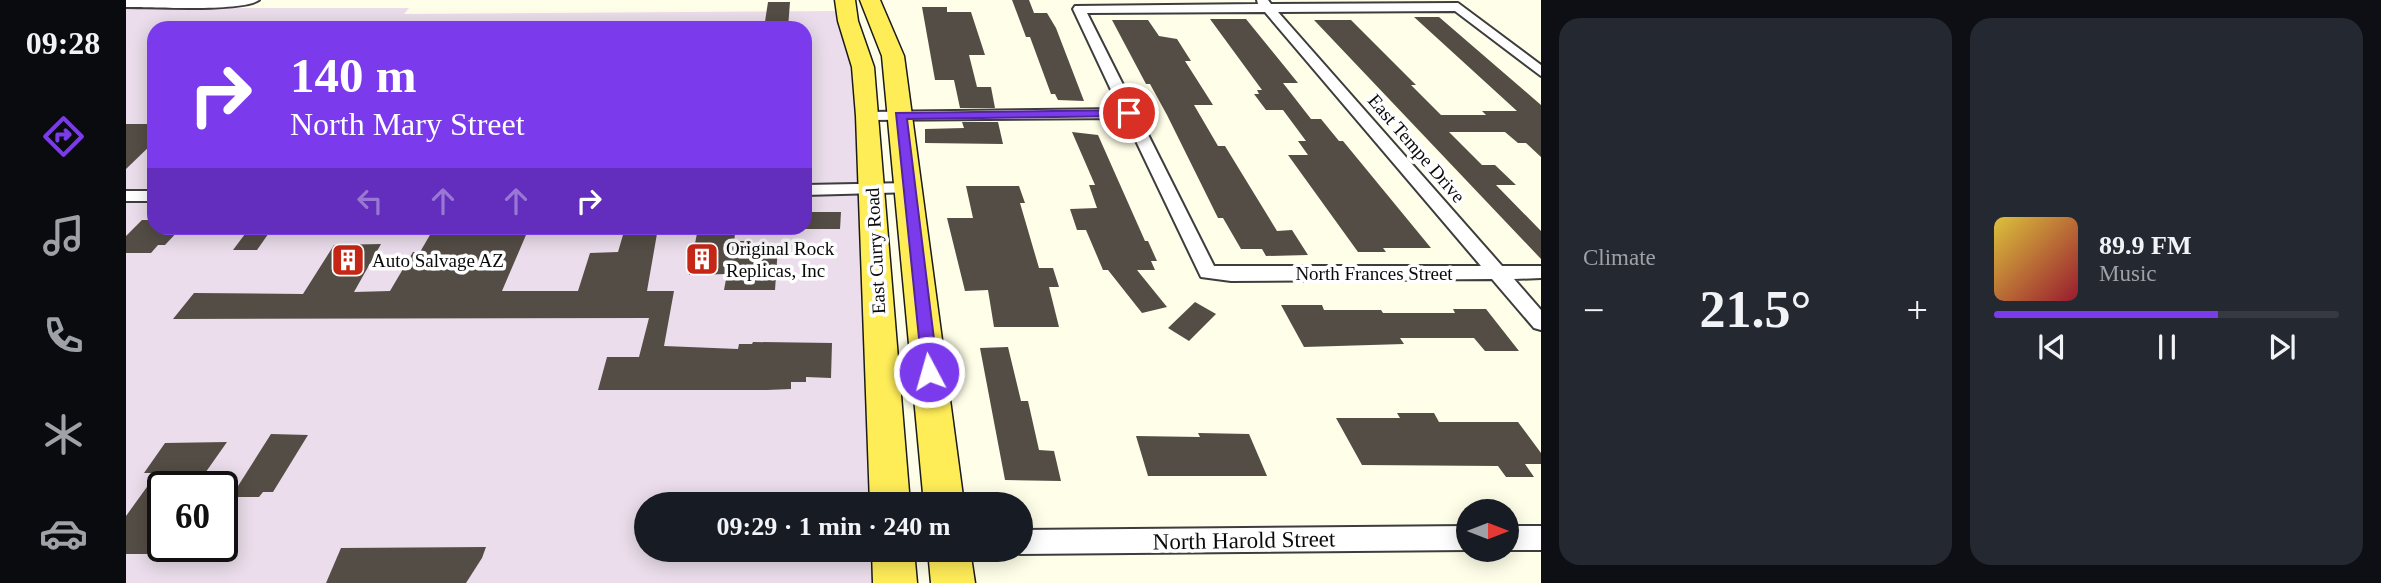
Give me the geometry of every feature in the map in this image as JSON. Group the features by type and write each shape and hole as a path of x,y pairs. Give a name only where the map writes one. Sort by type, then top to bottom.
{"main road":[{"name":"East Curry Road","path":"845,0 848,21 863,67 868,116 889,492"},
{"name":"East Curry Road","path":"870,0 893,56 943,492"},
{"path":"892,0 893,56"},
{"path":"894,562 895,583"},
{"path":"950,562 953,583"}],"street":[{"path":"126,3 229,3 253,0"},
{"path":"868,116 1129,113 1079,9 1264,4 1458,8 1541,72"},
{"name":"East Tempe Drive","path":"1264,4 1541,323"},
{"name":"North Frances Street","path":"1129,113 1208,272 1541,272"},
{"path":"812,190 909,188"},
{"path":"126,196 147,196"},
{"name":"North Harold Street","path":"1033,542 1456,538"},
{"path":"1519,538 1541,538"}],"shaded area":[{"path":"126,8 409,8 404,14 844,11 859,136 875,492 634,492 634,562 879,562 880,583 126,583"}],"building":[{"path":"1012,0 1029,0 1034,13 1047,13 1056,28 1084,101 1058,100 1055,94 1051,94 1030,37 1026,37"},
{"path":"768,2 790,2 789,21 765,21"},
{"path":"922,7 947,7 947,12 971,12 985,55 969,55 977,87 991,87 995,108 960,108 954,80 935,80"},
{"path":"1414,17 1439,17 1541,105 1541,157 1526,143 1518,143 1505,132 1449,132 1482,165 1495,165 1516,185 1496,185 1541,231 1541,259 1314,20 1351,20 1416,85 1411,85 1441,115 1486,115 1482,111 1517,111"},
{"path":"1210,19 1246,19 1298,83 1283,83 1311,119 1321,119 1339,141 1343,141 1431,248 1383,248 1386,252 1358,252 1288,155 1308,155 1298,141 1306,141 1283,110 1266,110 1254,94 1259,94 1257,90 1262,90"},
{"path":"1112,20 1148,20 1159,36 1177,39 1191,61 1185,61 1213,105 1194,105 1218,146 1225,146 1277,231 1292,230 1308,255 1266,256 1262,249 1241,249 1223,218 1218,218 1167,115 1150,84 1146,84"},
{"path":"962,122 998,122 1003,144 925,143 925,129 964,128"},
{"path":"126,124 147,124 147,149 126,169"},
{"path":"1072,132 1098,135 1145,241 1148,241 1157,261 1151,261 1155,270 1137,270 1167,307 1142,313 1108,270 1103,270 1086,230 1077,230 1070,209 1097,208 1089,185 1095,185"},
{"path":"966,186 1019,186 1025,203 1020,203 1039,268 1053,268 1059,287 1049,287 1059,327 994,327 988,290 965,291 947,218 973,218"},
{"path":"812,212 841,212 840,229 812,229"},
{"path":"142,220 147,220 147,235 174,235 165,245 158,245 151,253 126,253 126,236"},
{"path":"244,235 268,235 257,250 233,250"},
{"path":"430,235 526,235 502,291 578,291 590,253 618,252 623,235 657,235 647,291 674,291 664,346 738,349 739,344 753,342 832,343 831,378 806,377 806,382 791,382 791,389 598,390 607,357 639,357 649,318 173,319 194,293 303,294 334,245 381,244 354,292 390,291 413,252 420,252"},
{"path":"697,235 735,235 734,241 752,241 751,246 778,246 775,290 724,290 727,274 689,275"},
{"path":"1195,302 1216,314 1189,341 1168,328"},
{"path":"1281,305 1322,305 1324,310 1381,310 1383,313 1455,313 1453,309 1486,309 1519,351 1485,351 1474,338 1400,338 1404,344 1304,347"},
{"path":"1008,347 1021,401 1028,401 1039,450 1054,451 1061,481 1005,480 980,348"},
{"path":"1397,413 1434,413 1439,422 1518,422 1541,453 1541,464 1525,464 1534,477 1506,477 1498,466 1362,465 1336,418 1400,418"},
{"path":"1198,433 1249,434 1267,476 1148,476 1136,436 1200,437"},
{"path":"271,434 308,435 273,492 263,492 259,497 238,497 238,486"},
{"path":"227,442 207,471 144,473 165,443"},
{"path":"147,487 147,554 126,554 126,516"},
{"path":"486,547 466,583 326,583 341,548"}],"place":[{"name":"Original Rock Replicas, Inc","path":"702,259"},
{"name":"Auto Salvage AZ","path":"348,260"}],"route":[{"path":"929,372 900,116 1129,113"}]}
